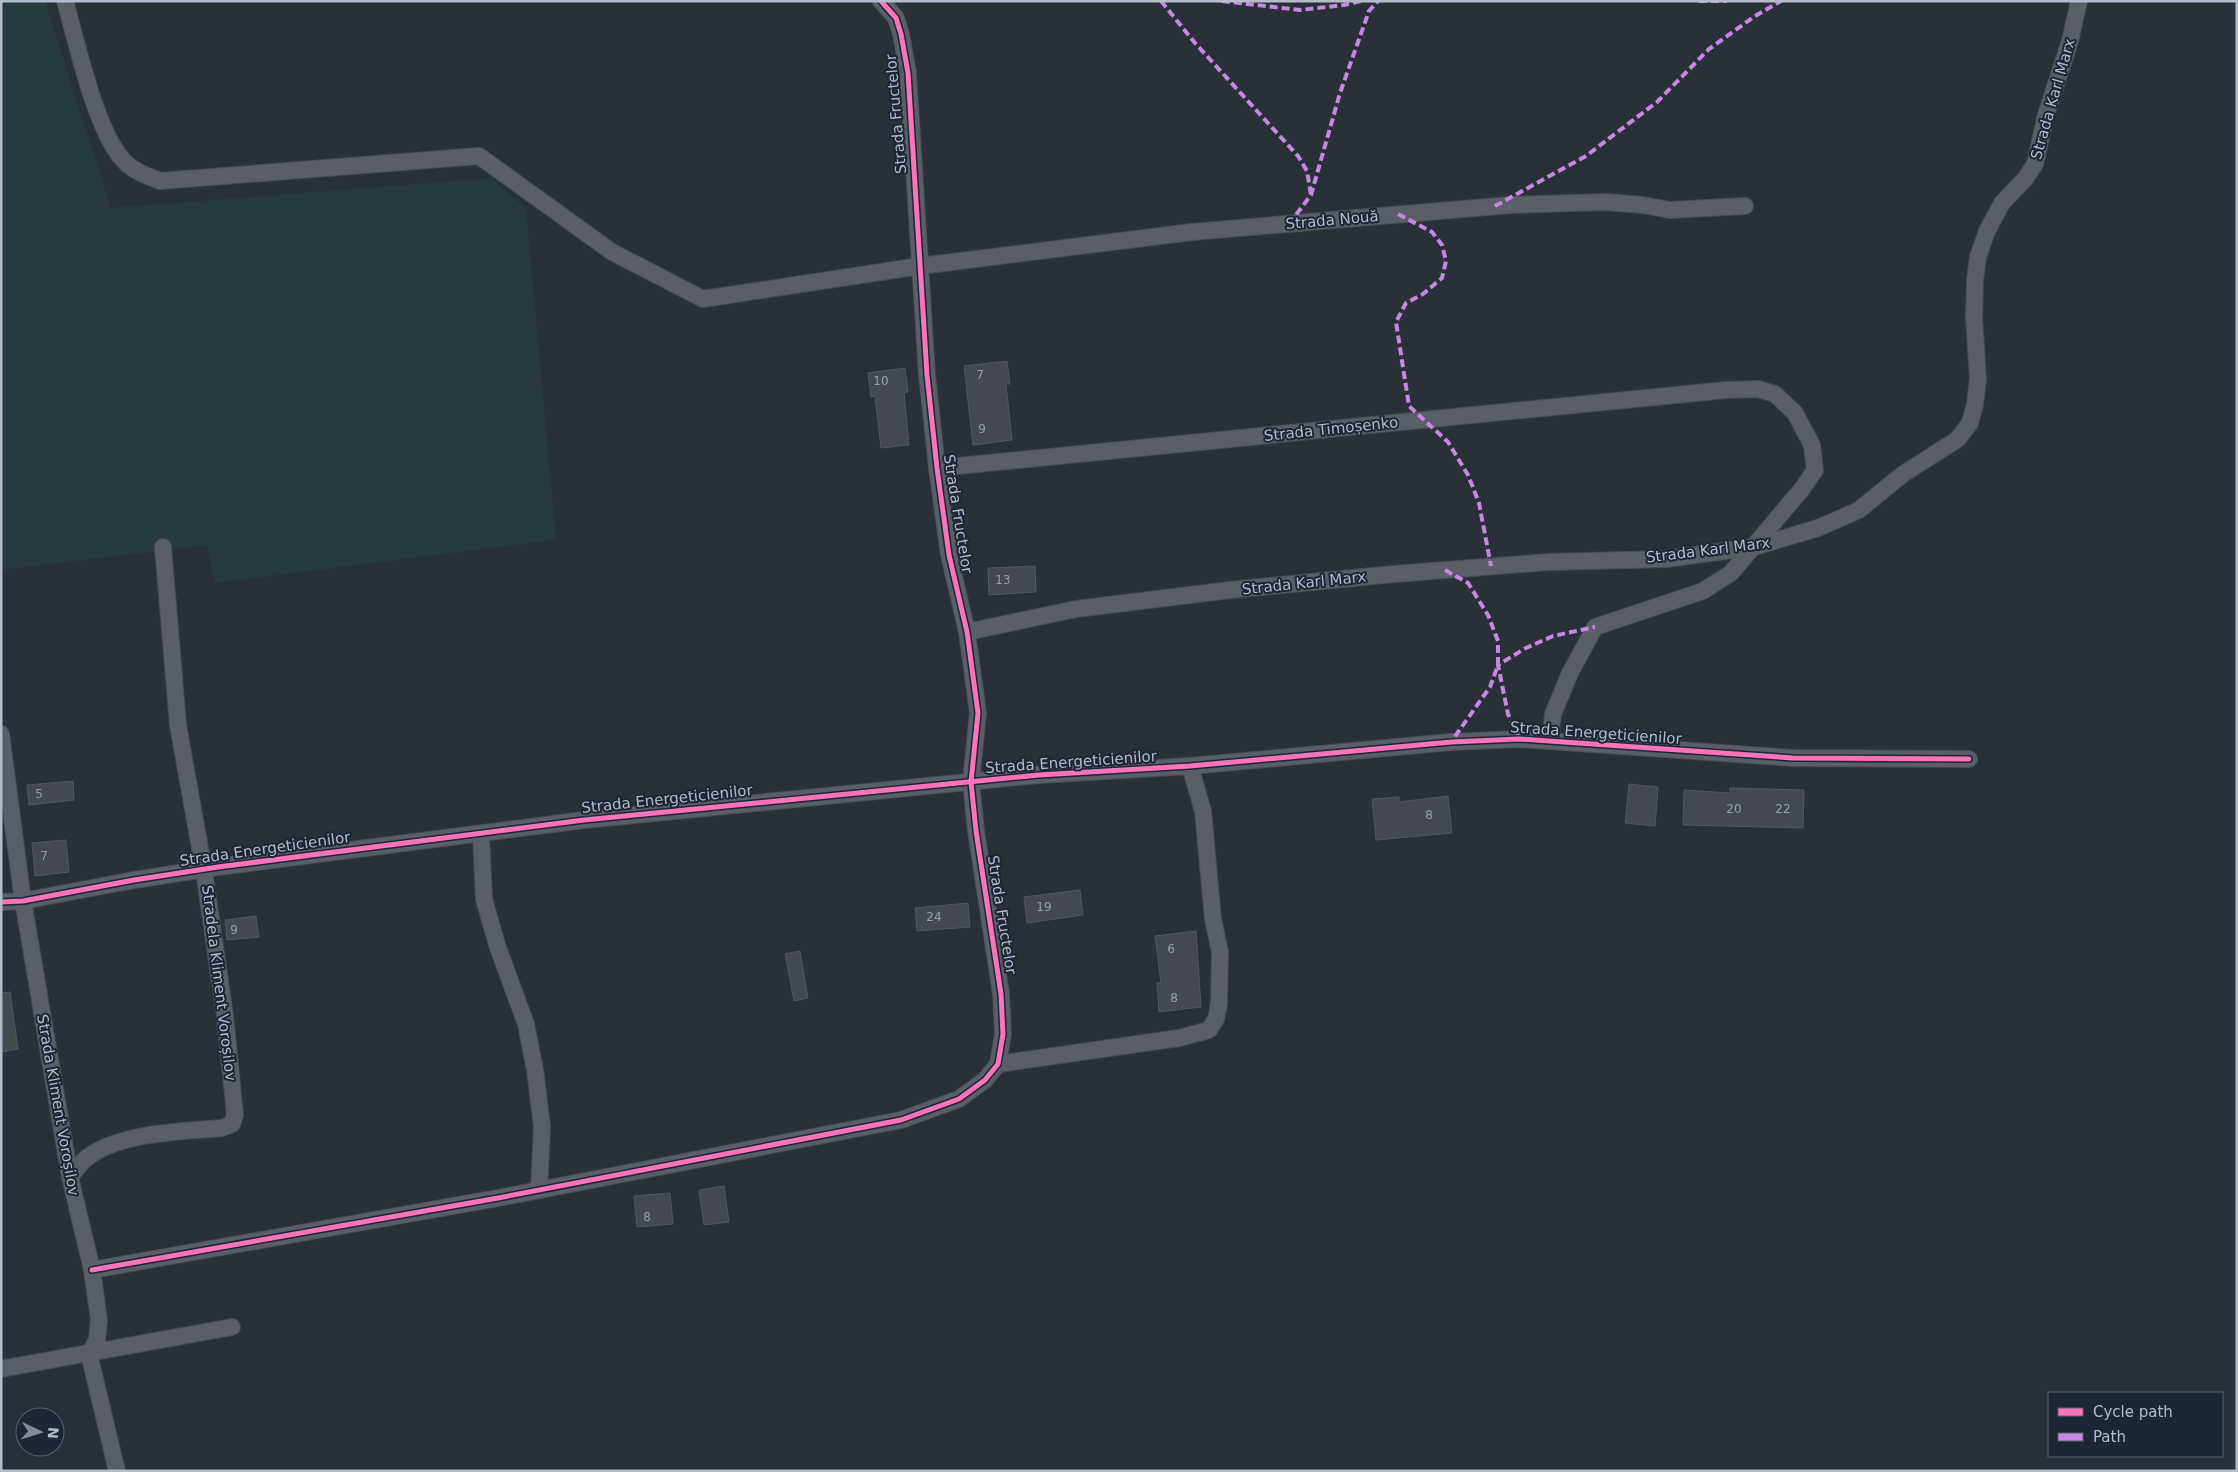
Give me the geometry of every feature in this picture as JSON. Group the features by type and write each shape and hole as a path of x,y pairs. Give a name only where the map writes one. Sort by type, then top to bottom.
{"street":[{"path":"65,1 98,114 110,142 126,163 160,181 479,156 612,252 703,299 920,266"},
{"name":"Strada Fructelor","path":"881,1 896,18 908,73 920,266 937,468 949,555 967,632 978,713 971,782 976,831 1001,994 1002,1034 998,1064"},
{"name":"Strada Karl Marx","path":"967,632 1076,609 1230,590 1540,562 1666,558 1754,547 1818,528 1859,510 1903,474 1958,439 1970,423 1975,404 1978,379 1974,318 1978,257 1987,230 2002,202 2025,179 2035,164 2046,115 2070,41 2079,1"},
{"name":"Strada Nouă","path":"920,266 1192,232 1510,205 1606,202 1643,205 1670,210 1745,206"},
{"name":"Strada Timoșenko","path":"937,468 1726,390 1758,390 1775,394 1795,413 1812,444 1815,470 1731,573 1703,591 1595,627 1570,674 1556,706 1553,714 1550,741"},
{"name":"Stradela Kliment Voroșilov","path":"70,1178 87,1157 110,1146 147,1136 222,1128 232,1124 235,1115 204,871 178,725 162,547"},
{"name":"Strada Kliment Voroșilov","path":"1,734 23,901 70,1178 92,1270 99,1320 97,1340 89,1354"},
{"name":"Strada Energeticienilor","path":"1,902 23,901 134,880 274,859 584,820 1039,775 1190,766 1452,742 1519,739 1793,758 1969,759"},
{"path":"92,1270 539,1190 901,1120 959,1099 985,1080 998,1064 1179,1038 1209,1030 1216,1019 1219,1004 1220,952 1213,919 1203,811 1190,766"},
{"path":"481,834 484,899 497,945 526,1024 535,1070 542,1126 539,1190"},
{"path":"1,1369 232,1327"},
{"path":"89,1354 117,1471"}],"green space":[{"path":"1,1 45,1 111,208 491,178 526,208 556,540 214,583 208,545 1,570"}],"building":[{"path":"1007,361 1010,384 1006,384 1012,440 973,445 964,366"},
{"path":"905,368 908,392 904,393 909,445 881,448 875,396 871,397 868,373"},
{"path":"1035,566 1036,592 989,595 988,568"},
{"path":"73,781 74,800 29,805 27,785"},
{"path":"1629,784 1658,787 1655,826 1625,823"},
{"path":"1730,788 1804,790 1803,828 1683,825 1684,790 1730,793"},
{"path":"1448,796 1452,833 1376,840 1372,799 1399,797 1399,802"},
{"path":"66,840 69,872 35,876 32,843"},
{"path":"1080,890 1083,915 1027,923 1024,897"},
{"path":"968,903 970,927 917,931 915,908"},
{"path":"256,916 259,937 227,940 225,920"},
{"path":"1196,931 1201,1007 1159,1012 1157,983 1161,983 1155,936"},
{"path":"800,951 808,998 794,1001 785,954"},
{"path":"10,992 18,1049 1,1052 1,993"},
{"path":"724,1186 729,1222 704,1225 699,1190"},
{"path":"670,1193 673,1224 637,1227 634,1196"}],"marked path":[{"path":"1161,1 1195,43 1298,156 1307,171 1311,195"},
{"path":"1222,1 1300,10 1361,1"},
{"path":"1289,224 1311,195 1340,93 1369,11 1378,1"},
{"path":"1699,1 1727,1"},
{"path":"1495,206 1586,156 1657,102 1709,49 1755,16 1781,1"},
{"path":"1398,214 1432,232 1442,245 1446,261 1442,278 1423,294 1406,303 1396,322 1409,406 1448,442 1468,475 1479,503 1491,566"},
{"path":"1445,570 1468,583 1488,615 1498,641 1498,665 1490,687 1451,742"},
{"path":"1519,739 1508,714 1498,665 1526,648 1553,636 1595,627"}],"cycle path":[{"path":"92,1270 498,1198 901,1120 959,1099 985,1080 998,1064 1003,1034 1001,994 976,831 971,782 978,713 967,632 949,555 937,468 927,375 908,73 896,18 881,1"},
{"path":"1,902 23,901 134,880 218,867 584,820 1039,775 1190,766 1451,742 1519,739 1793,758 1969,759"}]}
